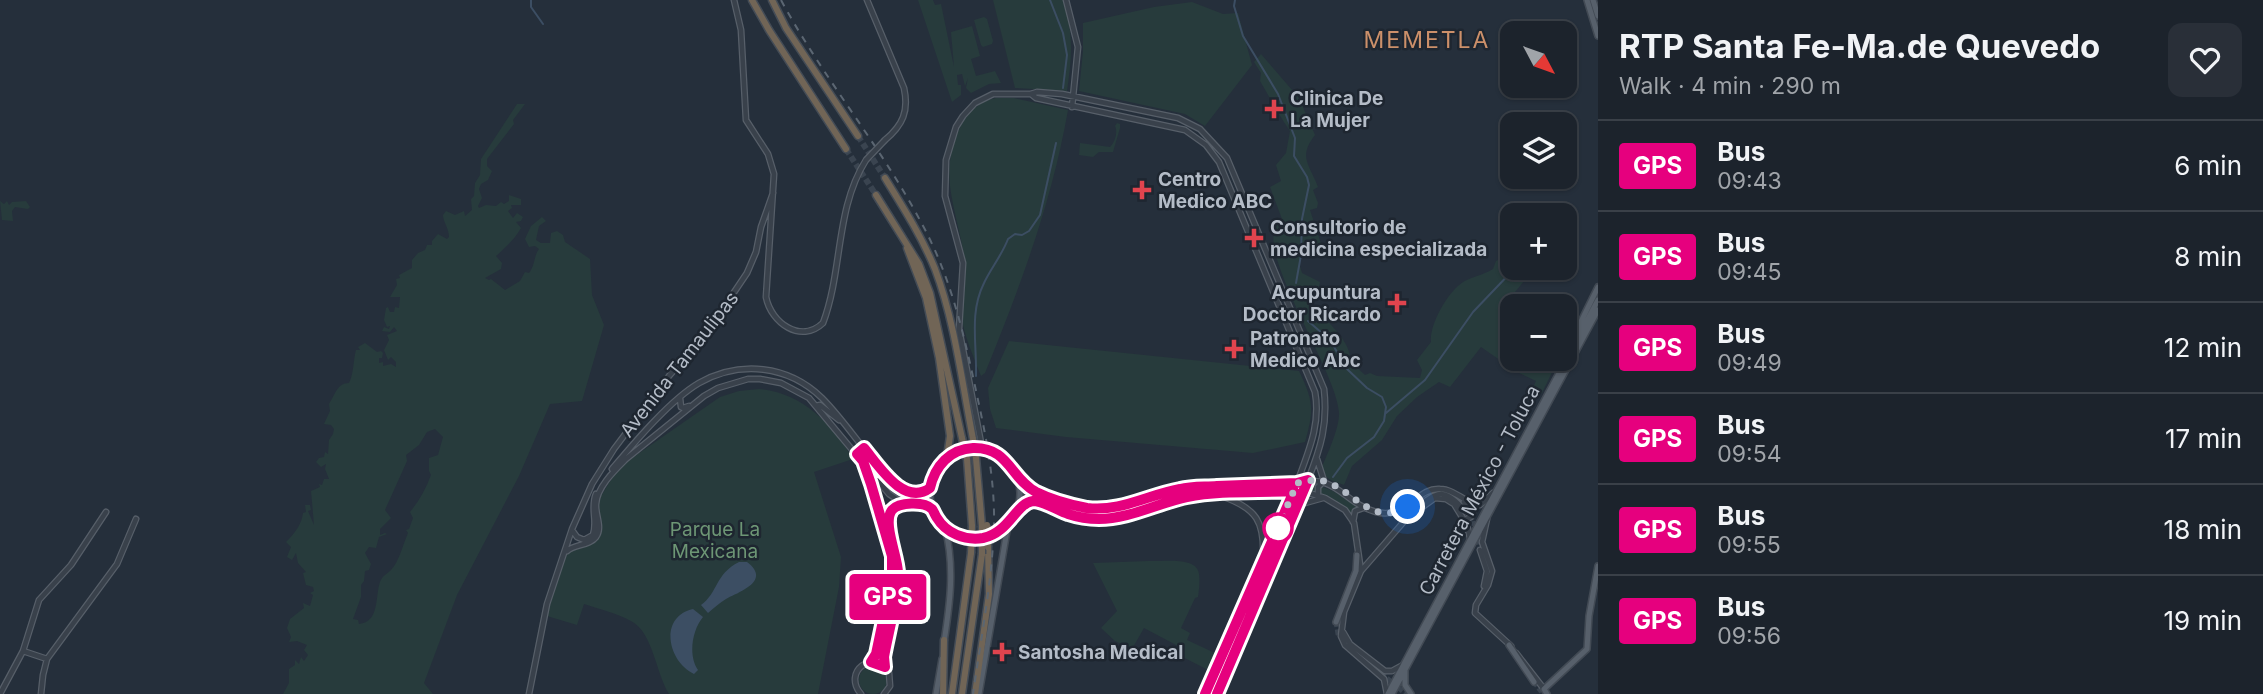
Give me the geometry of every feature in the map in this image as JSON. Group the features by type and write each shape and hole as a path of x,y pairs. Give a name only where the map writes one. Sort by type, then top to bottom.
{"highway":[{"path":"752,0 846,149"},
{"path":"772,0 786,28 858,136"},
{"path":"885,178 909,217 934,269 946,306 973,439 988,547 989,594 977,694"},
{"path":"876,195 919,264 935,308 967,459 972,526 971,553 952,694"},
{"path":"901,233 926,298 939,358 950,436 947,457"},
{"path":"962,694 984,525"},
{"path":"943,694 944,640"}],"main road":[{"path":"1587,0 1598,36"},
{"path":"1592,0 1598,16"},
{"path":"1577,330 1598,287"},
{"name":"Carretera México - Toluca","path":"1404,667 1598,300"},
{"name":"Carretera México - Toluca","path":"1389,694 1489,515 1597,312"},
{"path":"936,694 951,571 945,528 932,509 930,488 936,471 947,457 970,448 982,448 1000,456 1016,474 1020,494 1016,513 1008,524 1001,531 982,538 962,537 945,528"},
{"path":"1217,694 1308,480"},
{"path":"1205,694 1297,483"},
{"path":"977,694 1008,524"},
{"path":"1336,622 1356,571 1357,555"},
{"path":"1546,692 1587,649 1589,616 1598,566"},
{"path":"1509,645 1534,682"},
{"path":"1404,667 1408,693"}],"street":[{"path":"734,0 741,30 746,120 773,166 766,297 772,315 781,324 802,332 813,332 823,323 848,201 858,173 866,160 903,120 906,101 904,88 867,0"},
{"path":"1066,0 1078,47 1072,107"},
{"path":"982,448 959,329 962,263 945,196 946,160 956,127 975,103 1000,93 1037,92 1074,96 1178,118 1190,123 1211,139 1231,167 1324,389 1325,432 1308,480"},
{"path":"1031,94 1036,98 1072,107 1175,127 1206,145 1220,162 1315,392 1318,409 1316,428 1297,483"},
{"name":"Avenida Tamaulipas","path":"529,694 547,604 572,529 600,469 653,396 706,334 735,292 756,252 773,192"},
{"path":"761,227 770,229"},
{"path":"1280,307 1289,303"},
{"name":"Avenida Tamaulipas","path":"572,529 580,539 593,535 595,526 592,507 596,494 613,468 680,397 715,375 746,368 782,372 813,390 903,491 920,494 930,488"},
{"name":"Avenida Tamaulipas","path":"564,555 573,546 589,543 596,537 599,526 596,507 598,495 615,470 704,396 718,388 748,379 781,383 799,391 816,407 890,494 904,503"},
{"path":"781,383 793,385 797,380"},
{"path":"680,397 679,403 683,408 704,396"},
{"path":"816,407 820,405 843,422"},
{"path":"653,424 652,432 655,435"},
{"path":"1317,457 1324,481"},
{"path":"861,694 856,688 855,677 860,667 871,662 876,654 892,578 892,556 887,530 863,461"},
{"path":"1016,474 1035,492 1084,507 1112,509 1158,494 1194,487 1297,483 1308,480 1324,481 1377,512 1405,512 1442,493 1451,496 1465,511"},
{"path":"1319,496 1318,487 1324,481"},
{"path":"1279,484 1279,492"},
{"path":"1194,487 1198,491 1197,496"},
{"path":"1398,512 1432,490 1441,489 1480,505 1496,489"},
{"path":"1016,513 1024,504 1033,501 1071,515 1113,518 1165,502 1197,496 1303,491 1338,504 1353,523"},
{"path":"1033,501 1030,494 1035,492"},
{"path":"1217,494 1240,503 1255,515 1264,539 1262,564"},
{"path":"1454,494 1473,512 1471,517 1464,520"},
{"path":"1297,505 1325,498"},
{"path":"1389,694 1383,673 1348,641 1342,628 1344,612 1362,571 1407,518 1429,501 1442,498 1451,501 1470,531 1470,539"},
{"path":"1059,511 1066,510 1066,502"},
{"path":"884,694 891,680 884,657 898,574 888,519 892,510 904,503 926,505 932,509"},
{"path":"1362,571 1353,523 1355,511 1367,507"},
{"path":"0,694 23,651 39,600 71,565 106,512"},
{"path":"1481,593 1488,585 1492,571 1482,542 1489,515"},
{"path":"41,694 47,659 117,564 136,519"},
{"path":"1480,550 1487,575 1475,612 1509,645 1546,692"},
{"path":"23,651 47,659"},
{"path":"871,662 885,667"},
{"path":"1383,673 1404,667"}],"green space":[{"path":"918,0 933,0 935,5 941,4 954,67 951,32 972,26 980,56 971,59 976,76 995,71 1001,83 989,84 971,93 966,88 968,78 965,86 962,74 957,75 961,95 952,102"},
{"path":"993,0 1063,0 1071,45 1067,91 1015,88"},
{"path":"1192,2 1223,14 1238,13 1252,65 1205,126 1185,114 1079,91 1083,23 1154,7"},
{"path":"984,17 987,19 993,41 983,47 974,20"},
{"path":"1261,54 1299,98 1315,135 1306,155 1318,187 1313,190 1317,208 1310,210 1324,253 1304,251 1299,263 1302,273 1320,282 1314,291 1323,291 1324,295 1310,301 1341,337 1350,361 1365,375 1370,373 1377,376 1420,378 1422,370 1417,360 1431,342 1433,326 1448,298 1460,284 1493,269 1496,261 1500,259 1500,280 1525,280 1513,294 1500,294 1500,360 1481,347 1450,387 1439,382 1417,397 1397,416 1382,440 1352,466 1344,485 1330,480 1321,469 1335,433 1339,412 1326,371 1287,288 1273,241 1276,227 1282,219 1270,187 1281,181 1276,165 1286,153 1290,131 1260,81 1261,73 1254,62"},
{"path":"996,98 1014,98 1068,110 1053,178 1034,244 998,341 985,373 981,376 961,314 965,262 949,173 953,146 964,120 983,102"},
{"path":"517,104 525,104 513,120 514,124 487,159 487,166 492,171 479,189 482,198 479,208 486,205 496,206 501,202 504,204 509,201 509,195 521,199 521,205 511,205 512,208 508,211 513,218 517,213 523,217 516,222 521,228 496,256 502,263 501,269 485,278 491,279 505,290 520,281 525,272 529,273 539,249 535,246 529,247 525,239 531,226 542,217 546,221 539,226 536,240 550,243 551,233 557,231 563,235 565,242 590,259 592,295 604,325 582,401 550,404 519,476 457,595 424,683 433,694 283,694 289,683 289,669 295,665 295,660 299,664 301,657 304,661 308,655 304,650 307,645 297,641 289,642 291,637 287,628 290,619 304,608 303,603 310,606 313,595 310,593 314,591 313,587 306,585 303,573 306,572 298,563 296,553 292,560 287,557 291,547 286,542 306,512 305,505 310,505 311,510 308,511 314,525 311,491 320,487 319,484 322,485 324,479 329,479 326,464 321,467 316,462 324,457 325,452 328,454 329,440 333,434 331,425 324,424 330,411 329,404 339,387 349,383 356,350 360,350 358,347 365,343 383,353 379,363 396,367 396,362 391,357 388,360 384,350 389,340 387,335 397,331 394,327 390,332 382,331 384,327 389,329 390,326 387,327 384,320 386,308 394,312 395,307 399,308 400,297 390,297 397,285 396,279 412,268 412,260 425,250 427,245 432,245 438,234 447,239 449,237 443,218 446,211 455,215 464,211 465,216 472,210 471,199 480,175 481,159","holes":["435,429 443,437 438,455 429,458 431,475 410,512 413,518 406,530 408,533 399,558 380,582 374,614 366,622 359,624 358,620 353,619 361,597 365,571 369,570 371,564 365,553 369,547 376,548 379,537 387,534 380,535 380,529 391,518 385,510 407,461 406,455 419,445 427,432"]},
{"path":"1117,123 1120,128 1113,152 1099,152 1093,157 1079,155 1080,143 1110,147 1116,137"},
{"path":"0,201 4,204 7,201 9,205 12,202 26,201 30,207 15,207 12,211 13,221 2,220"},
{"path":"1009,341 1299,371 1311,406 1305,442 1253,453 1066,437 996,428 990,409 988,388"},
{"path":"1553,371 1542,393 1526,402 1536,381 1517,372"},
{"name":"Parque La Mexicana","path":"759,389 789,397 815,412 836,434 853,459 814,472 841,557 839,587 818,694 669,694 644,634 631,621 584,604 577,625 547,616 548,609 566,554 572,548 585,545 598,534 598,501 617,470 720,397"},
{"path":"1312,483 1333,491 1358,507 1351,514 1324,495 1308,491"},
{"path":"1186,562 1197,568 1198,597 1195,598 1181,628 1190,633 1187,640 1217,654 1210,671 1175,653 1178,646 1144,628 1132,649 1115,641 1101,628 1117,611 1093,563"},
{"path":"873,666 883,670 887,680 883,690 873,694 863,690 859,680 863,670"}],"water":[{"path":"739,562 747,562 754,569 755,580 708,613 701,605 711,595 725,572"},
{"path":"693,609 703,617 696,629 693,643 693,658 698,670 694,674 678,660 671,640 675,621"}],"waterway":[{"path":"531,0 531,7 543,24"},
{"path":"1050,0 1063,33 1067,55 1063,88"},
{"path":"1235,0 1234,6 1243,36 1278,94 1295,138 1294,156 1309,185 1302,219 1301,255 1296,283"},
{"path":"976,376 975,317 979,294 1008,239 1015,234 1022,235 1029,231 1040,215 1056,143"},
{"path":"1386,413 1425,380 1473,312 1504,280"},
{"path":"1308,321 1330,340 1347,369 1367,388 1382,397 1386,407 1384,421 1374,437 1347,458 1333,477"}],"tunnel":[{"path":"858,136 885,178"},
{"path":"846,149 876,195"},
{"path":"1465,511 1473,521 1480,550"},
{"path":"1336,622 1338,634 1343,641"},
{"path":"1364,659 1406,694"},
{"path":"1534,682 1543,694"}],"railway":[{"path":"781,0 797,29 906,195 942,266 956,310 984,431 994,510 991,568 973,694"}],"bus line":[{"name":"GPS","path":"1205,694 1294,491 1197,496 1165,502 1113,518 1098,519 1071,515 1033,501 1024,504 1001,531 992,536 972,539 945,528 926,505 904,503 892,510 888,519 898,574 884,657 885,667 871,662 876,654 892,578 892,556 887,530 863,461 857,454 864,448 899,488 920,494 930,488 936,471 947,457 958,451 982,448 1007,461 1035,492 1098,509 1126,506 1182,488 1297,483 1308,480 1217,694"}],"place":[{"name":"Clinica De La Mujer","path":"1274,109"},
{"name":"Centro Medico ABC","path":"1142,190"},
{"name":"Consultorio de medicina especializada","path":"1254,238"},
{"name":"Acupuntura Doctor Ricardo","path":"1397,303"},
{"name":"Patronato Medico Abc","path":"1234,349"},
{"name":"Santosha Medical","path":"1002,652"}],"district":[{"name":"MEMETLA","path":"1427,40"}],"route":[{"path":"1278,528 1297,483 1308,480 1324,481 1377,512 1398,512 1408,507"}]}
